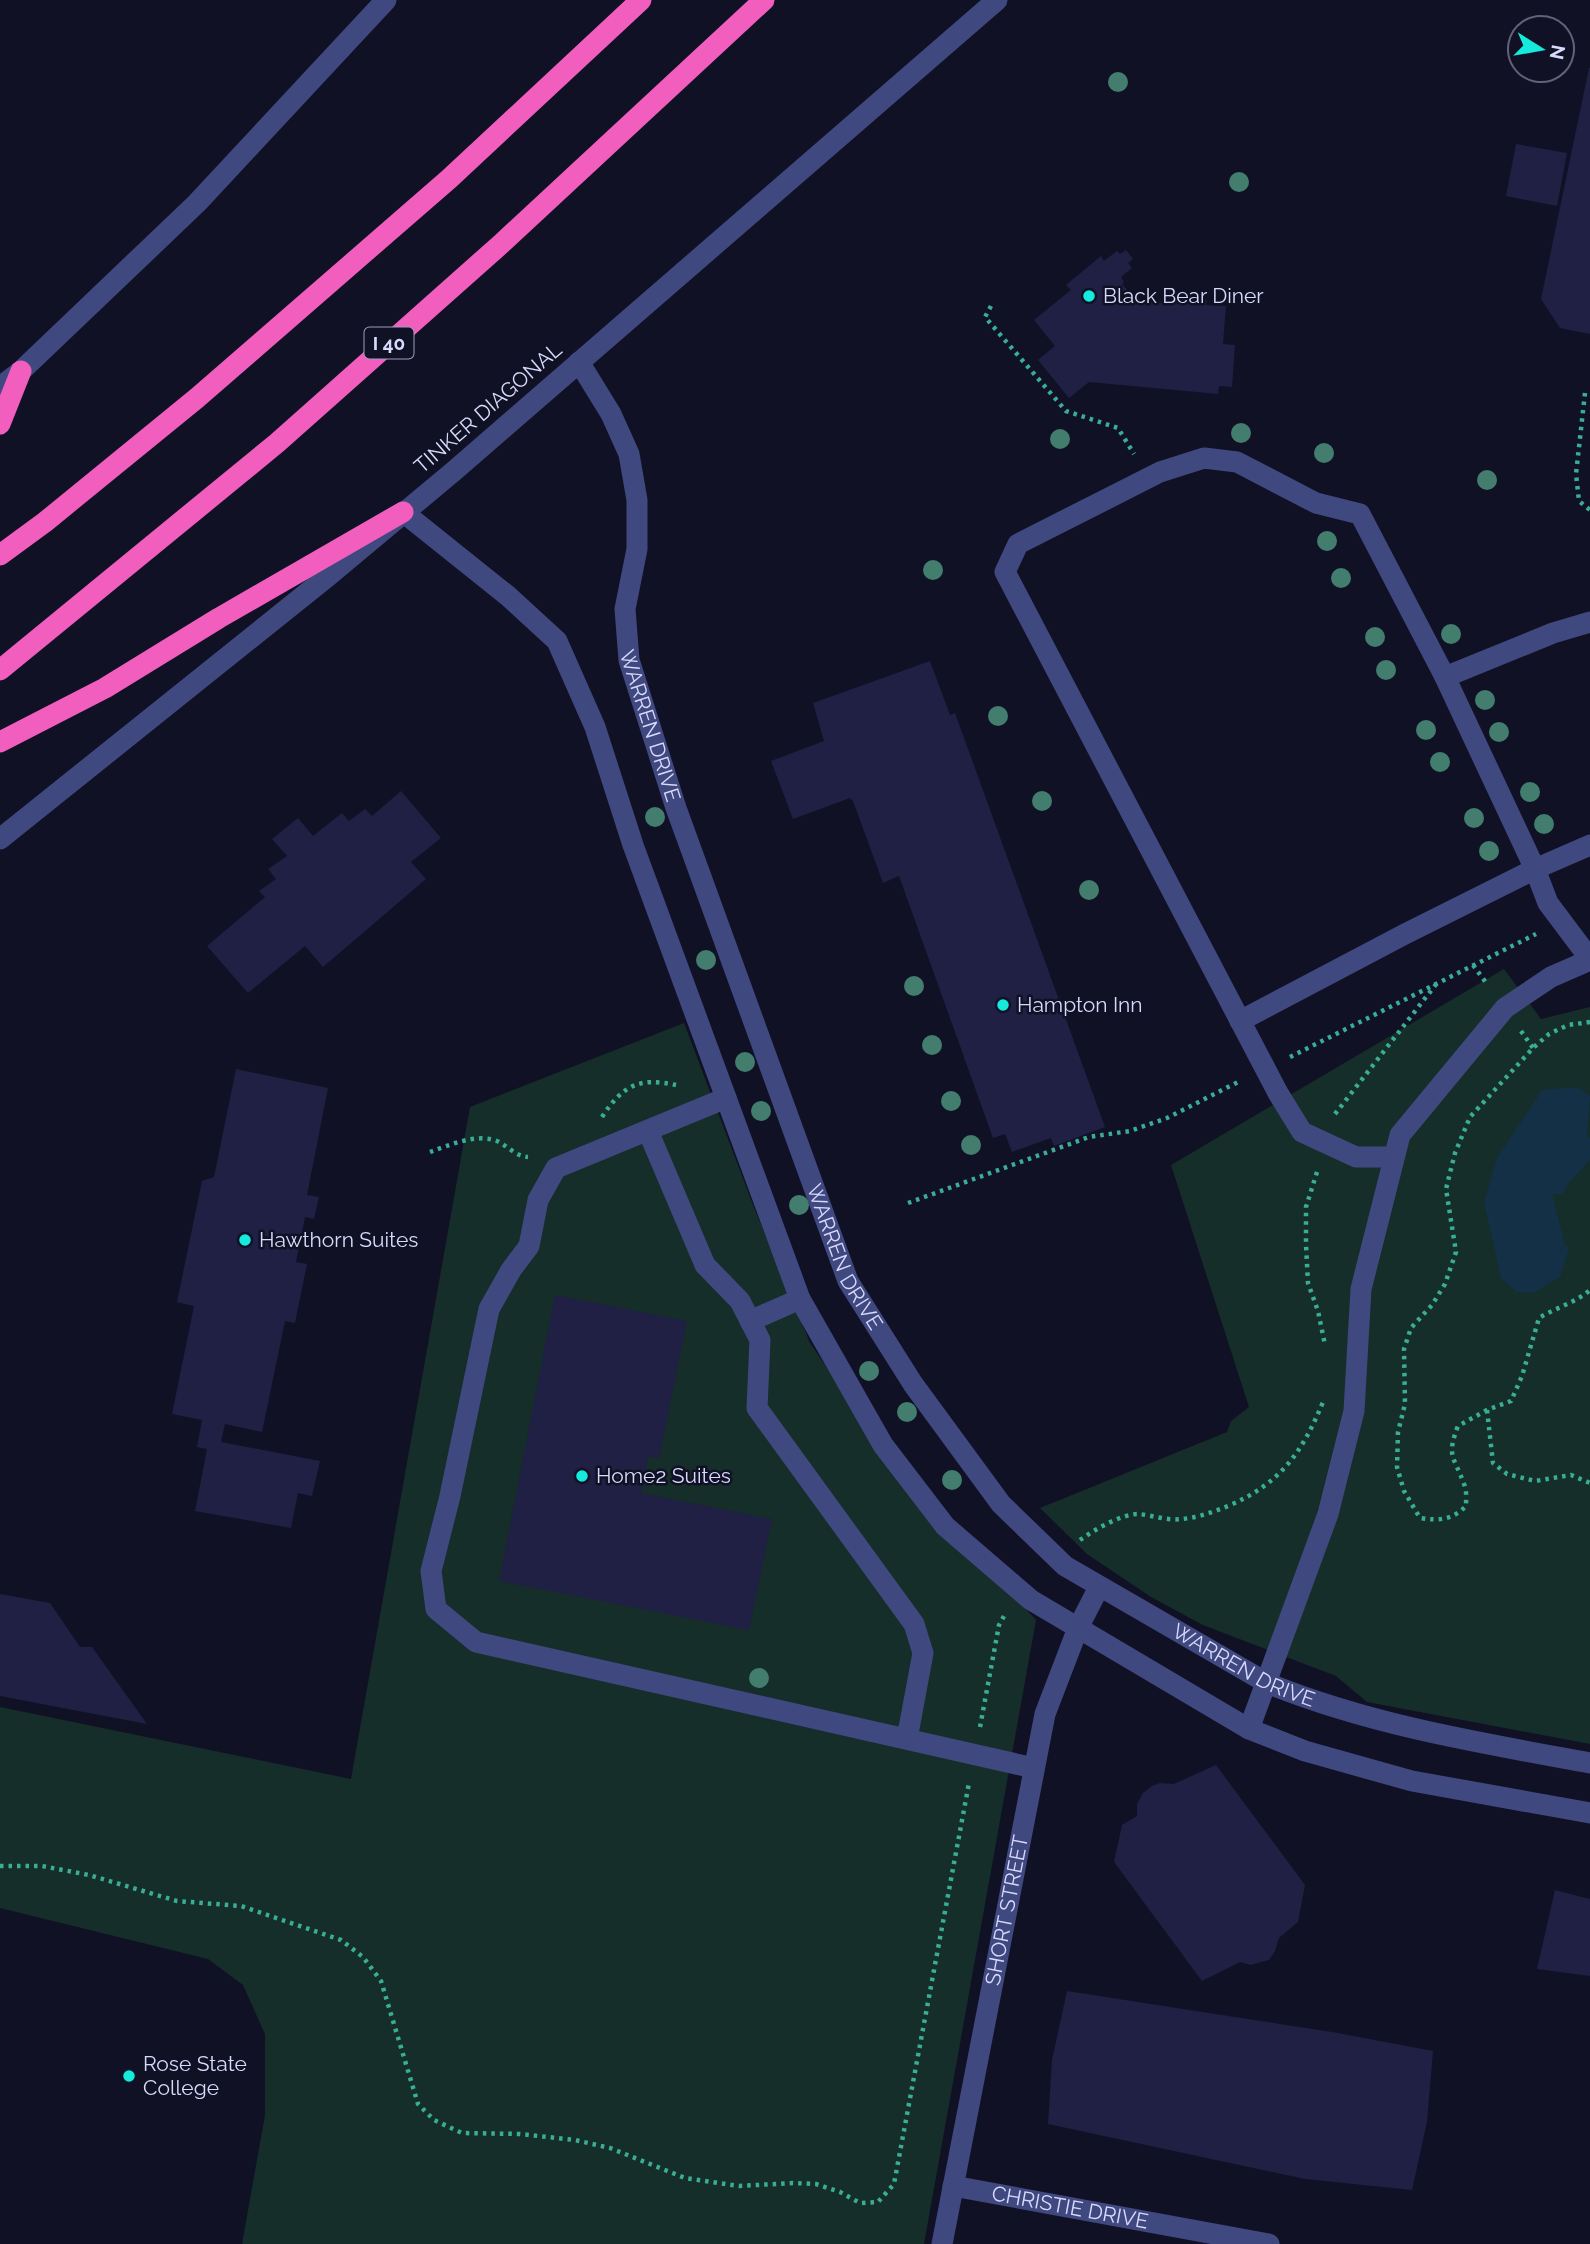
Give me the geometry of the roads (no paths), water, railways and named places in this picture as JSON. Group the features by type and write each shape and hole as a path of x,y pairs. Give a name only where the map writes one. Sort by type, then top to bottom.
{"highway":[{"path":"0,555 45,522 187,406 449,179 641,0"},
{"name":"I 40","path":"0,670 277,443 501,244 764,0"},
{"path":"0,424 21,371"},
{"path":"0,743 104,688 403,512"}],"street":[{"path":"0,387 21,371 198,203 386,0"},
{"name":"TINKER DIAGONAL","path":"0,839 327,577 454,471 997,0"},
{"name":"WARREN DRIVE","path":"579,362 611,414 629,454 637,500 637,549 625,609 629,660 676,808 848,1281 913,1384 1001,1504 1065,1566 1267,1683 1299,1696 1392,1723 1590,1763"},
{"path":"1249,1729 1328,1514 1354,1411 1361,1289 1394,1157 1399,1135 1505,1008 1551,977 1590,960 1548,903 1535,869 1445,677 1360,514 1316,503 1237,462 1204,458 1160,472 1018,544 1005,572 1240,1021 1302,1132 1356,1157 1394,1157"},
{"path":"403,512 508,596 557,641 595,727 633,845 800,1299 883,1445 945,1526 1031,1600 1249,1729 1305,1751 1412,1781 1590,1813"},
{"path":"1445,677 1553,633 1590,622"},
{"path":"1240,1021 1405,934 1535,869 1590,845"},
{"path":"726,1098 556,1168 538,1200 529,1246 511,1270 489,1309 450,1496 431,1571 436,1609 476,1642 1034,1768"},
{"path":"648,1131 705,1265 740,1301 760,1340 757,1408 914,1624 923,1653 907,1739"},
{"path":"750,1321 800,1299"},
{"name":"SHORT STREET","path":"942,2244 1045,1714 1078,1629 1100,1587"},
{"name":"CHRISTIE DRIVE","path":"953,2186 1269,2244"}],"water":[{"path":"1578,1087 1590,1096 1587,1137 1590,1138 1590,1160 1562,1194 1552,1194 1565,1246 1570,1246 1560,1277 1534,1293 1516,1292 1501,1278 1484,1202 1497,1158 1542,1090"}],"place":[{"name":"Black Bear Diner","path":"1089,296"},
{"name":"Hampton Inn","path":"1003,1005"},
{"name":"Hawthorn Suites","path":"245,1240"},
{"name":"Home2 Suites","path":"582,1476"},
{"name":"Rose State College","path":"129,2076"}]}
